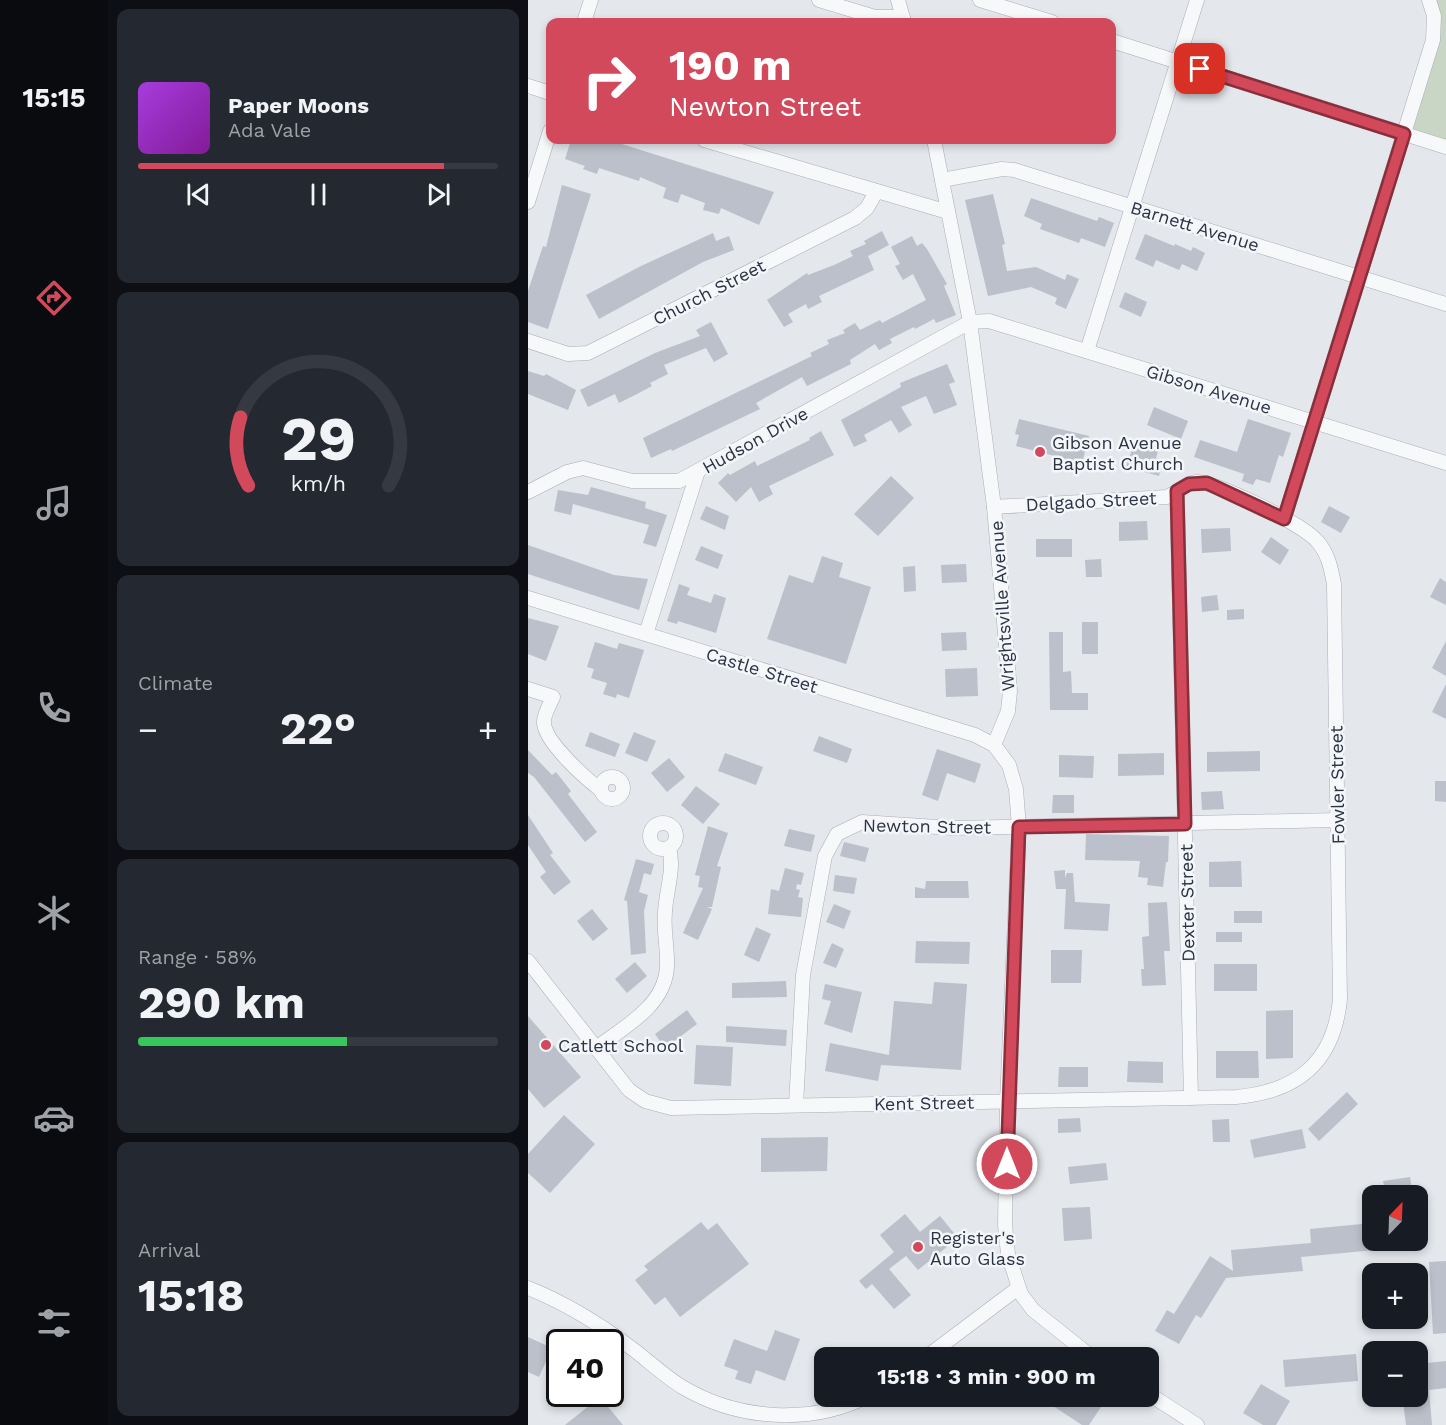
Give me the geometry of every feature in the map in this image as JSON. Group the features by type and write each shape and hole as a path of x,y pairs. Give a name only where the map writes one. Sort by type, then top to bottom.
{"street":[{"path":"585,18 591,0"},
{"path":"819,0 884,18"},
{"path":"898,0 902,18"},
{"path":"980,0 1039,18"},
{"path":"1087,351 1197,0"},
{"path":"1284,519 1433,40 1434,16 1429,0"},
{"path":"1116,42 1446,147"},
{"path":"528,86 546,92"},
{"path":"528,202 546,144"},
{"path":"717,144 948,212"},
{"name":"Wrightsville Avenue","path":"935,144 970,322 994,507 1010,691 1006,717 994,745"},
{"name":"Barnett Avenue","path":"942,180 1009,169 1446,304"},
{"name":"Church Street","path":"528,341 568,354 588,353 855,218 867,207 876,192"},
{"name":"Gibson Avenue","path":"970,322 1006,324 1446,463"},
{"name":"Hudson Drive","path":"528,492 567,472 583,468 647,483 679,481 970,322"},
{"path":"646,634 698,471"},
{"name":"Delgado Street","path":"994,507 1167,497 1189,484 1207,483 1284,519"},
{"name":"Dexter Street","path":"1177,491 1191,1098"},
{"name":"Fowler Street","path":"1284,519 1313,537 1324,551 1331,567 1334,584 1339,1010 1328,1045 1312,1067"},
{"name":"Castle Street","path":"528,598 975,735 994,745"},
{"path":"528,689 553,697 543,722 548,735 587,780 601,790"},
{"path":"994,745 1005,758 1013,776 1019,827 1007,1102 1005,1225 1008,1254 1018,1288 1032,1310 1079,1347"},
{"name":"Newton Street","path":"796,1105 803,975 825,856 831,842 843,829 862,822 952,828 1337,820"},
{"path":"597,1048 650,1007 664,983 667,960 664,918 672,856 669,848"},
{"name":"Kent Street","path":"528,961 637,1097 671,1108 1191,1098 1267,1093 1294,1082 1312,1067"},
{"path":"528,1288 596,1322 673,1381 717,1404 761,1414 794,1415 837,1407"},
{"path":"940,1347 1018,1288"},
{"path":"1159,1400 1197,1425"}],"green space":[{"path":"1428,0 1446,0 1446,146 1404,133 1433,40"}],"building":[{"path":"570,144 622,144 774,192 759,225 721,208 719,214 703,210 705,203 681,194 678,203 663,198 666,188 640,177 639,181 599,168 597,174 583,169 585,166 565,159"},
{"path":"562,185 591,194 548,329 528,322 528,291 543,246 546,247"},
{"path":"993,194 1005,244 1002,245 1007,271 1036,267 1065,280 1067,274 1079,279 1066,309 1055,304 1057,298 1031,287 988,296 965,200"},
{"path":"1031,198 1097,221 1099,217 1114,223 1105,247 1081,238 1079,243 1040,229 1042,224 1024,216"},
{"path":"882,231 889,245 868,256 874,270 819,296 822,302 808,309 806,304 788,314 793,322 784,327 767,300 807,273 808,275 853,256 850,251 866,244 864,241"},
{"path":"713,233 716,241 729,236 734,250 703,262 599,319 586,295 641,266"},
{"path":"1145,234 1174,246 1175,244 1191,251 1193,247 1205,253 1197,271 1182,264 1179,270 1156,260 1153,267 1135,259"},
{"path":"912,236 917,246 922,243 927,249 947,284 944,286 956,315 936,323 934,319 915,329 914,327 890,339 892,343 879,350 875,344 850,360 851,364 807,386 802,377 756,403 760,409 672,451 671,449 651,458 643,438 812,356 810,353 829,344 827,340 845,333 843,330 855,323 860,330 880,320 882,323 926,300 913,274 903,280 895,266 900,264 891,247"},
{"path":"1125,292 1147,302 1141,317 1119,307"},
{"path":"711,322 728,354 714,362 706,348 664,365 668,374 650,383 652,386 619,403 615,394 588,407 580,390 655,353 700,336 696,330"},
{"path":"947,364 955,382 949,384 957,405 934,414 926,396 901,407 912,425 899,433 891,420 864,435 867,441 854,447 841,420 901,387 900,383"},
{"path":"528,371 544,376 546,374 576,390 568,410 528,394"},
{"path":"1154,407 1188,421 1181,439 1147,425"},
{"path":"1019,419 1089,436 1082,463 1016,446 1019,435 1015,434"},
{"path":"1248,419 1291,433 1283,457 1279,455 1270,483 1256,479 1253,485 1242,481 1244,474 1194,457 1200,440 1237,452"},
{"path":"821,431 834,455 769,486 773,494 759,502 751,487 736,502 718,483 728,473 730,475 755,461 757,466 810,440 809,438"},
{"path":"1134,444 1158,451 1156,458 1163,460 1159,476 1126,467"},
{"path":"891,476 914,498 878,536 854,514"},
{"path":"591,487 646,502 645,508 667,515 656,547 643,543 649,525 573,504 571,515 554,511 558,490 588,495"},
{"path":"706,506 729,516 725,530 700,519"},
{"path":"1329,506 1350,517 1341,533 1321,522"},
{"path":"1147,521 1148,540 1119,541 1119,522"},
{"path":"1230,528 1231,551 1202,553 1201,529"},
{"path":"1271,537 1289,550 1280,565 1261,552"},
{"path":"1036,539 1072,539 1072,557 1036,557"},
{"path":"528,545 614,575 648,579 639,610 528,574"},
{"path":"701,546 723,555 718,569 695,560"},
{"path":"822,556 843,563 839,577 871,587 846,664 767,639 789,575 813,583"},
{"path":"1101,559 1102,577 1086,577 1085,560"},
{"path":"966,564 967,582 942,583 941,565"},
{"path":"915,566 916,591 904,592 903,567"},
{"path":"1440,578 1446,582 1446,605 1430,597"},
{"path":"679,584 690,588 687,595 711,603 714,594 726,598 716,633 678,621 677,624 667,621"},
{"path":"1217,595 1219,610 1202,612 1201,597"},
{"path":"1244,609 1244,619 1227,620 1227,610"},
{"path":"528,618 559,626 546,661 528,654"},
{"path":"1082,622 1098,622 1098,654 1082,654"},
{"path":"966,632 967,650 942,651 941,633"},
{"path":"1049,632 1063,632 1063,672 1071,671 1072,693 1088,693 1088,710 1050,710"},
{"path":"1446,641 1446,676 1432,668"},
{"path":"595,642 617,649 619,643 644,650 629,698 617,694 616,698 603,694 607,683 591,678 594,669 587,667"},
{"path":"977,668 978,696 946,697 945,669"},
{"path":"1446,684 1446,719 1432,712"},
{"path":"590,732 620,744 615,757 585,746"},
{"path":"634,732 656,741 647,762 625,753"},
{"path":"819,736 852,749 847,763 813,751"},
{"path":"937,749 981,764 975,783 947,773 938,801 922,795"},
{"path":"528,750 552,775 556,772 571,791 568,794 597,832 585,842 534,777 528,773"},
{"path":"1260,751 1260,771 1207,772 1207,752"},
{"path":"725,753 763,767 756,785 718,771"},
{"path":"1164,753 1164,775 1118,776 1118,754"},
{"path":"1059,755 1094,756 1093,778 1059,777"},
{"path":"669,758 685,777 667,792 651,773"},
{"path":"1435,781 1446,781 1446,802 1435,801"},
{"path":"696,786 720,804 703,824 681,805"},
{"path":"1222,791 1224,809 1202,810 1201,792"},
{"path":"1053,795 1074,795 1074,813 1052,813"},
{"path":"528,815 553,853 550,855 571,882 554,895 540,877 546,872 528,845"},
{"path":"708,826 728,833 717,866 721,867 712,907 707,907 712,909 698,940 683,933 703,888 698,887 700,876 695,875"},
{"path":"789,829 815,835 811,852 784,846"},
{"path":"1086,834 1169,836 1168,862 1166,862 1163,887 1147,885 1148,878 1138,877 1140,861 1085,860"},
{"path":"844,842 869,848 865,862 840,856"},
{"path":"636,859 654,864 651,875 644,873 639,892 648,895 644,911 646,953 631,955 627,901 624,900"},
{"path":"1241,861 1242,887 1209,887 1209,862"},
{"path":"785,868 804,873 801,885 797,884 796,889 800,890 798,897 803,898 801,917 768,914 771,889 779,891"},
{"path":"1065,870 1065,878 1067,873 1073,873 1075,902 1110,904 1108,931 1064,929 1066,889 1056,889 1054,871"},
{"path":"835,875 857,878 854,894 833,891"},
{"path":"926,881 968,881 969,898 915,898 915,887 925,889"},
{"path":"1167,902 1170,951 1164,951 1166,985 1142,986 1141,969 1144,969 1142,937 1149,936 1148,903"},
{"path":"834,904 851,911 844,929 826,922"},
{"path":"592,909 608,929 593,941 577,921"},
{"path":"1234,911 1262,911 1262,923 1234,923"},
{"path":"756,927 771,934 759,962 744,955"},
{"path":"1216,932 1242,932 1242,942 1216,942"},
{"path":"916,941 970,942 969,964 915,963"},
{"path":"832,943 844,949 836,968 823,963"},
{"path":"1051,950 1082,950 1081,983 1051,983"},
{"path":"635,962 647,976 627,993 615,979"},
{"path":"1214,964 1257,964 1257,991 1214,991"},
{"path":"786,981 787,997 732,998 732,983"},
{"path":"934,982 967,984 961,1070 881,1065 878,1081 825,1071 830,1043 889,1055 894,1001 932,1004"},
{"path":"825,984 862,992 852,1033 824,1024 831,1001 822,999"},
{"path":"687,1010 697,1024 665,1048 655,1034"},
{"path":"1293,1010 1293,1058 1266,1059 1266,1011"},
{"path":"528,1016 581,1077 544,1108 528,1089"},
{"path":"726,1026 787,1030 786,1046 726,1042"},
{"path":"696,1045 733,1047 731,1086 694,1084"},
{"path":"1216,1051 1258,1051 1259,1078 1216,1078"},
{"path":"1128,1061 1163,1062 1163,1083 1127,1082"},
{"path":"1059,1067 1088,1067 1088,1087 1058,1087"},
{"path":"1347,1092 1358,1104 1319,1141 1308,1129"},
{"path":"564,1115 595,1144 550,1193 528,1173 528,1154"},
{"path":"1080,1118 1081,1132 1058,1133 1058,1119"},
{"path":"1229,1119 1230,1142 1213,1142 1212,1120"},
{"path":"1302,1129 1306,1148 1254,1158 1250,1140"},
{"path":"828,1137 827,1171 761,1172 761,1138"},
{"path":"1106,1163 1108,1180 1070,1184 1068,1167"},
{"path":"1410,1177 1411,1185 1384,1185 1383,1181"},
{"path":"1090,1207 1092,1239 1064,1241 1062,1208"},
{"name":"Register's Auto Glass","path":"905,1214 920,1232 940,1216 958,1238 918,1270 906,1256 889,1269 911,1295 894,1309 872,1284 866,1289 859,1281 894,1252 880,1235"},
{"path":"701,1222 708,1230 717,1223 749,1264 680,1317 665,1297 655,1305 635,1280 648,1270 644,1266"},
{"path":"1362,1224 1362,1251 1364,1251 1301,1257 1303,1271 1226,1278 1201,1318 1196,1315 1179,1344 1155,1331 1167,1310 1174,1314 1210,1256 1233,1271 1231,1250 1311,1243 1310,1229"},
{"path":"1446,1261 1446,1333 1433,1334 1429,1262"},
{"path":"775,1330 800,1339 785,1381 756,1370 751,1384 735,1379 738,1371 724,1366 734,1339 767,1351"},
{"path":"528,1337 546,1345 546,1361 539,1377 528,1372"},
{"path":"1356,1354 1358,1381 1285,1387 1283,1360"},
{"path":"1446,1361 1446,1388 1429,1390 1432,1425 1406,1425 1404,1407 1428,1407 1428,1363"},
{"path":"1261,1384 1290,1401 1276,1425 1263,1425 1243,1413"},
{"path":"588,1407 608,1407 623,1425 565,1425"},
{"path":"1055,1407 1101,1407 1089,1425 1082,1425"}],"place":[{"name":"Gibson Avenue Baptist Church","path":"1040,452"},
{"name":"Catlett School","path":"546,1045"},
{"name":"Register's Auto Glass","path":"918,1247"}],"route":[{"path":"1007,1164 1007,1102 1019,827 1185,824 1177,491 1195,482 1207,483 1284,519 1404,134 1200,69"}]}
